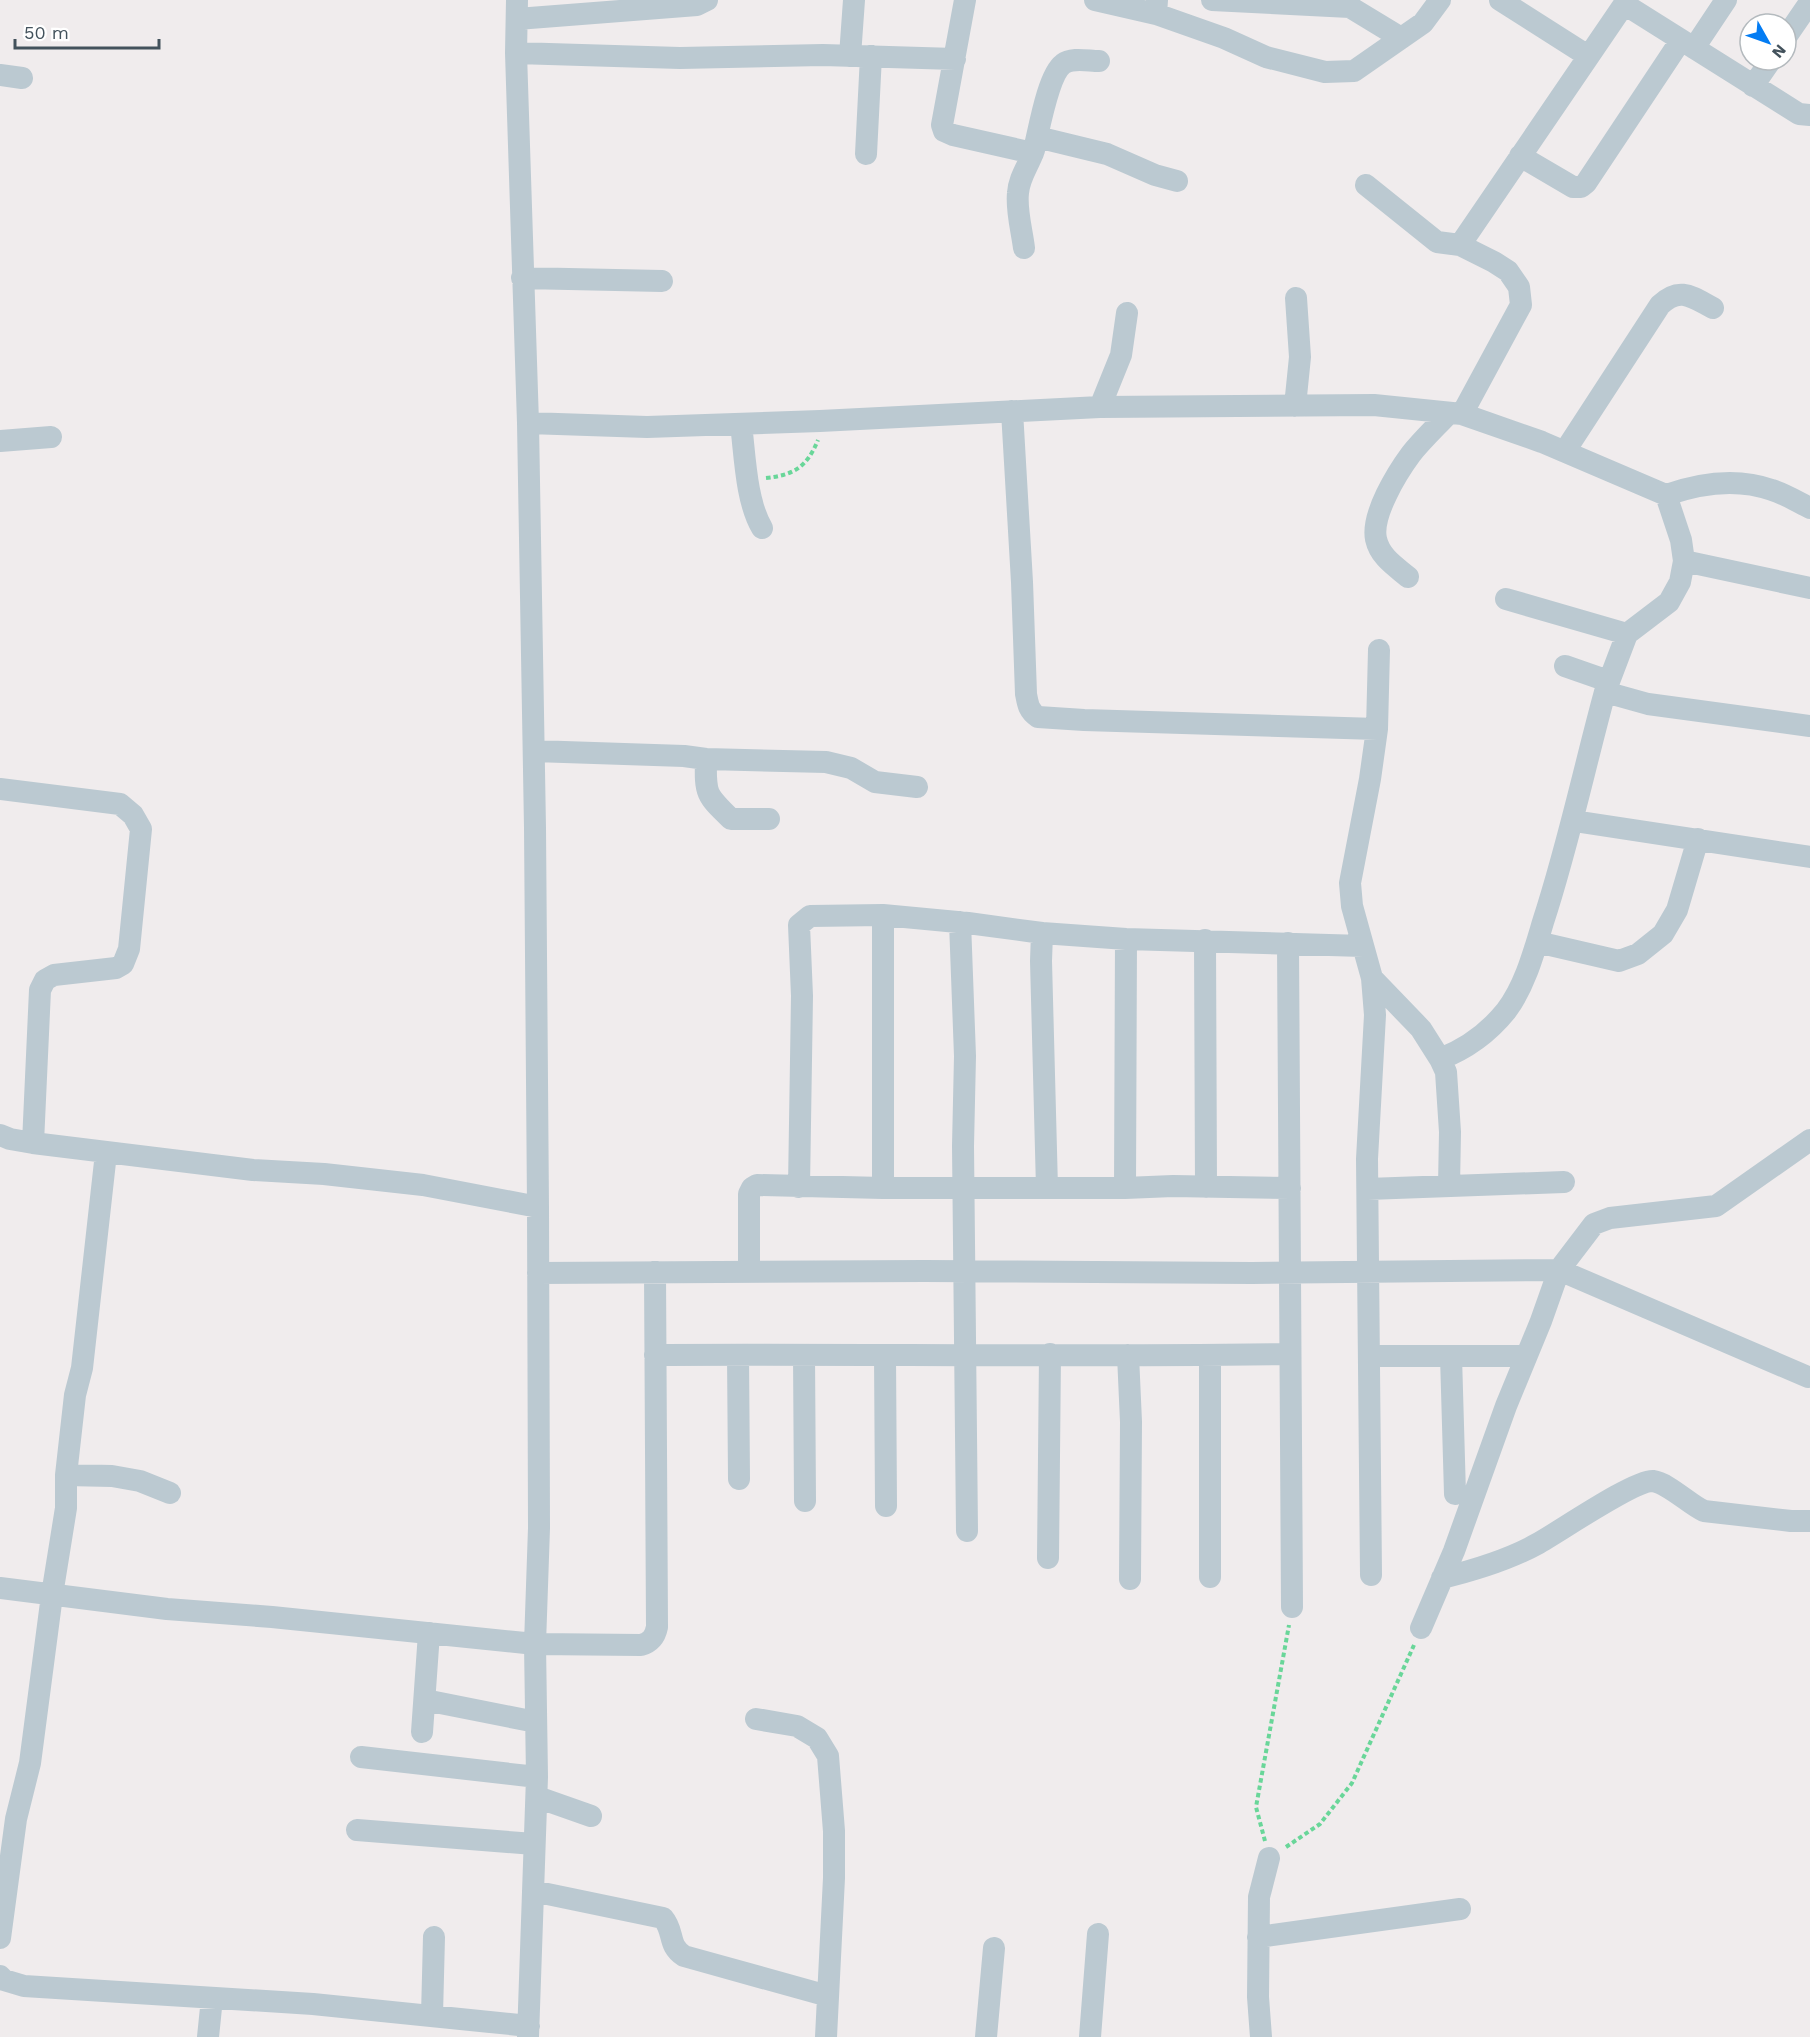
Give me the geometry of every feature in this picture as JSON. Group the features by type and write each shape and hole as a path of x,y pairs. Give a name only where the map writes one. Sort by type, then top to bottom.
{"street":[{"path":"0,1976 4,1980 24,1986 313,2004 432,2015 528,2032 537,1787 535,1644 539,1528 538,1208 534,751 528,423 516,53 517,10 697,5 707,0"},
{"path":"854,0 861,56 866,154"},
{"path":"964,0 942,125 944,130 953,135 1107,154 1155,175 1177,181"},
{"path":"1095,0 1157,7 1266,57 1325,72 1354,71 1423,23 1440,0"},
{"path":"1212,0 1353,4 1401,38"},
{"path":"1500,0 1588,56"},
{"path":"1520,156 1573,188 1581,188 1687,44 1726,0"},
{"path":"1460,245 1626,2 1753,86 1799,114 1810,115"},
{"path":"1798,20 1810,2"},
{"path":"516,53 680,58 861,56 955,59"},
{"path":"1024,248 1018,194 1022,175 1035,145 1051,82 1056,70 1063,63 1072,60 1099,61"},
{"path":"1753,86 1763,72"},
{"path":"1366,185 1437,242 1460,245 1494,262 1508,271 1520,286 1521,305 1455,414 1411,454 1386,494 1375,525 1376,540 1385,558 1408,577"},
{"path":"522,278 662,281"},
{"path":"1565,451 1660,305 1668,297 1678,294 1689,295 1713,308"},
{"path":"1295,406 1300,357 1296,298"},
{"path":"1100,407 1121,355 1127,313"},
{"path":"528,423 647,427 1100,407 1374,405 1455,414 1565,451 1666,495 1705,483 1734,482 1771,489 1810,508"},
{"path":"1012,411 1026,694 1028,708 1032,713 1038,717 1084,720 1377,729"},
{"path":"741,424 748,480 756,519 762,528"},
{"path":"0,441 51,437"},
{"path":"1440,1059 1458,1052 1475,1041 1506,1011 1518,990 1537,942 1574,821 1607,687 1627,634 1669,602 1680,582 1684,561 1681,540 1666,495"},
{"path":"1684,561 1810,588"},
{"path":"1506,599 1627,634"},
{"path":"1371,1575 1368,1189 1370,1083 1375,1014 1372,978 1352,906 1350,883 1377,729 1379,650"},
{"path":"1564,666 1648,704 1810,726"},
{"path":"534,751 826,762 851,768 875,782 917,787"},
{"path":"706,759 705,788 716,804 731,819 769,819"},
{"path":"0,789 120,804 133,815 141,829 127,957 123,964 116,968 54,975 45,980 40,990 33,1143"},
{"path":"1574,821 1810,857"},
{"path":"1537,942 1619,961 1638,954 1663,934 1677,910 1698,839"},
{"path":"799,1187 802,996 799,925 810,916 883,915 1042,933 1126,939 1363,946"},
{"path":"883,915 883,1188"},
{"path":"960,922 965,1056 967,1531"},
{"path":"1042,933 1047,1188"},
{"path":"1125,1188 1126,939"},
{"path":"1205,940 1206,1187"},
{"path":"1288,943 1292,1607"},
{"path":"1372,978 1421,1029 1446,1072 1450,1132 1449,1186"},
{"path":"0,1135 33,1143 105,1153 253,1170 324,1174 423,1185 538,1208"},
{"path":"1421,1628 1454,1551 1506,1406 1559,1270 1594,1224 1610,1218 1716,1206 1810,1140"},
{"path":"0,1938 15,1819 30,1763 66,1508 66,1475 75,1395 82,1368 105,1153"},
{"path":"1368,1189 1563,1182"},
{"path":"749,1272 748,1194 752,1188 765,1184 799,1187 883,1188 1290,1188"},
{"path":"538,1272 1370,1273 1559,1270 1808,1377"},
{"path":"0,1588 167,1609 535,1644 640,1645 648,1643 655,1636 657,1616 655,1272"},
{"path":"804,1354 805,1502"},
{"path":"1048,1558 1050,1354"},
{"path":"655,1355 1290,1354"},
{"path":"738,1355 740,1479"},
{"path":"885,1355 886,1506"},
{"path":"1128,1355 1131,1422 1130,1579"},
{"path":"1210,1355 1210,1577"},
{"path":"1370,1356 1526,1356"},
{"path":"1451,1356 1455,1494"},
{"path":"66,1475 112,1476 140,1481 170,1493"},
{"path":"1442,1578 1473,1571 1535,1545 1631,1488 1651,1481 1659,1483 1704,1511 1810,1521"},
{"path":"422,1732 429,1633"},
{"path":"424,1700 536,1722"},
{"path":"756,1719 797,1726 817,1738 828,1756 834,1831 834,1878 826,2037"},
{"path":"360,1757 537,1787 591,1816"},
{"path":"357,1830 534,1844"},
{"path":"1261,2037 1258,1997 1259,1897 1269,1858"},
{"path":"533,1891 663,1918 670,1929 672,1945 684,1956 828,1996"},
{"path":"1258,1937 1461,1909"},
{"path":"1090,2037 1098,1934"},
{"path":"432,2015 434,1937"},
{"path":"986,2037 994,1948"},
{"path":"208,2037 212,1998"}],"path":[{"path":"748,480 788,475 804,465 819,439 820,421"},
{"path":"1292,1607 1256,1807 1269,1858 1320,1824 1352,1783 1421,1628"}]}
